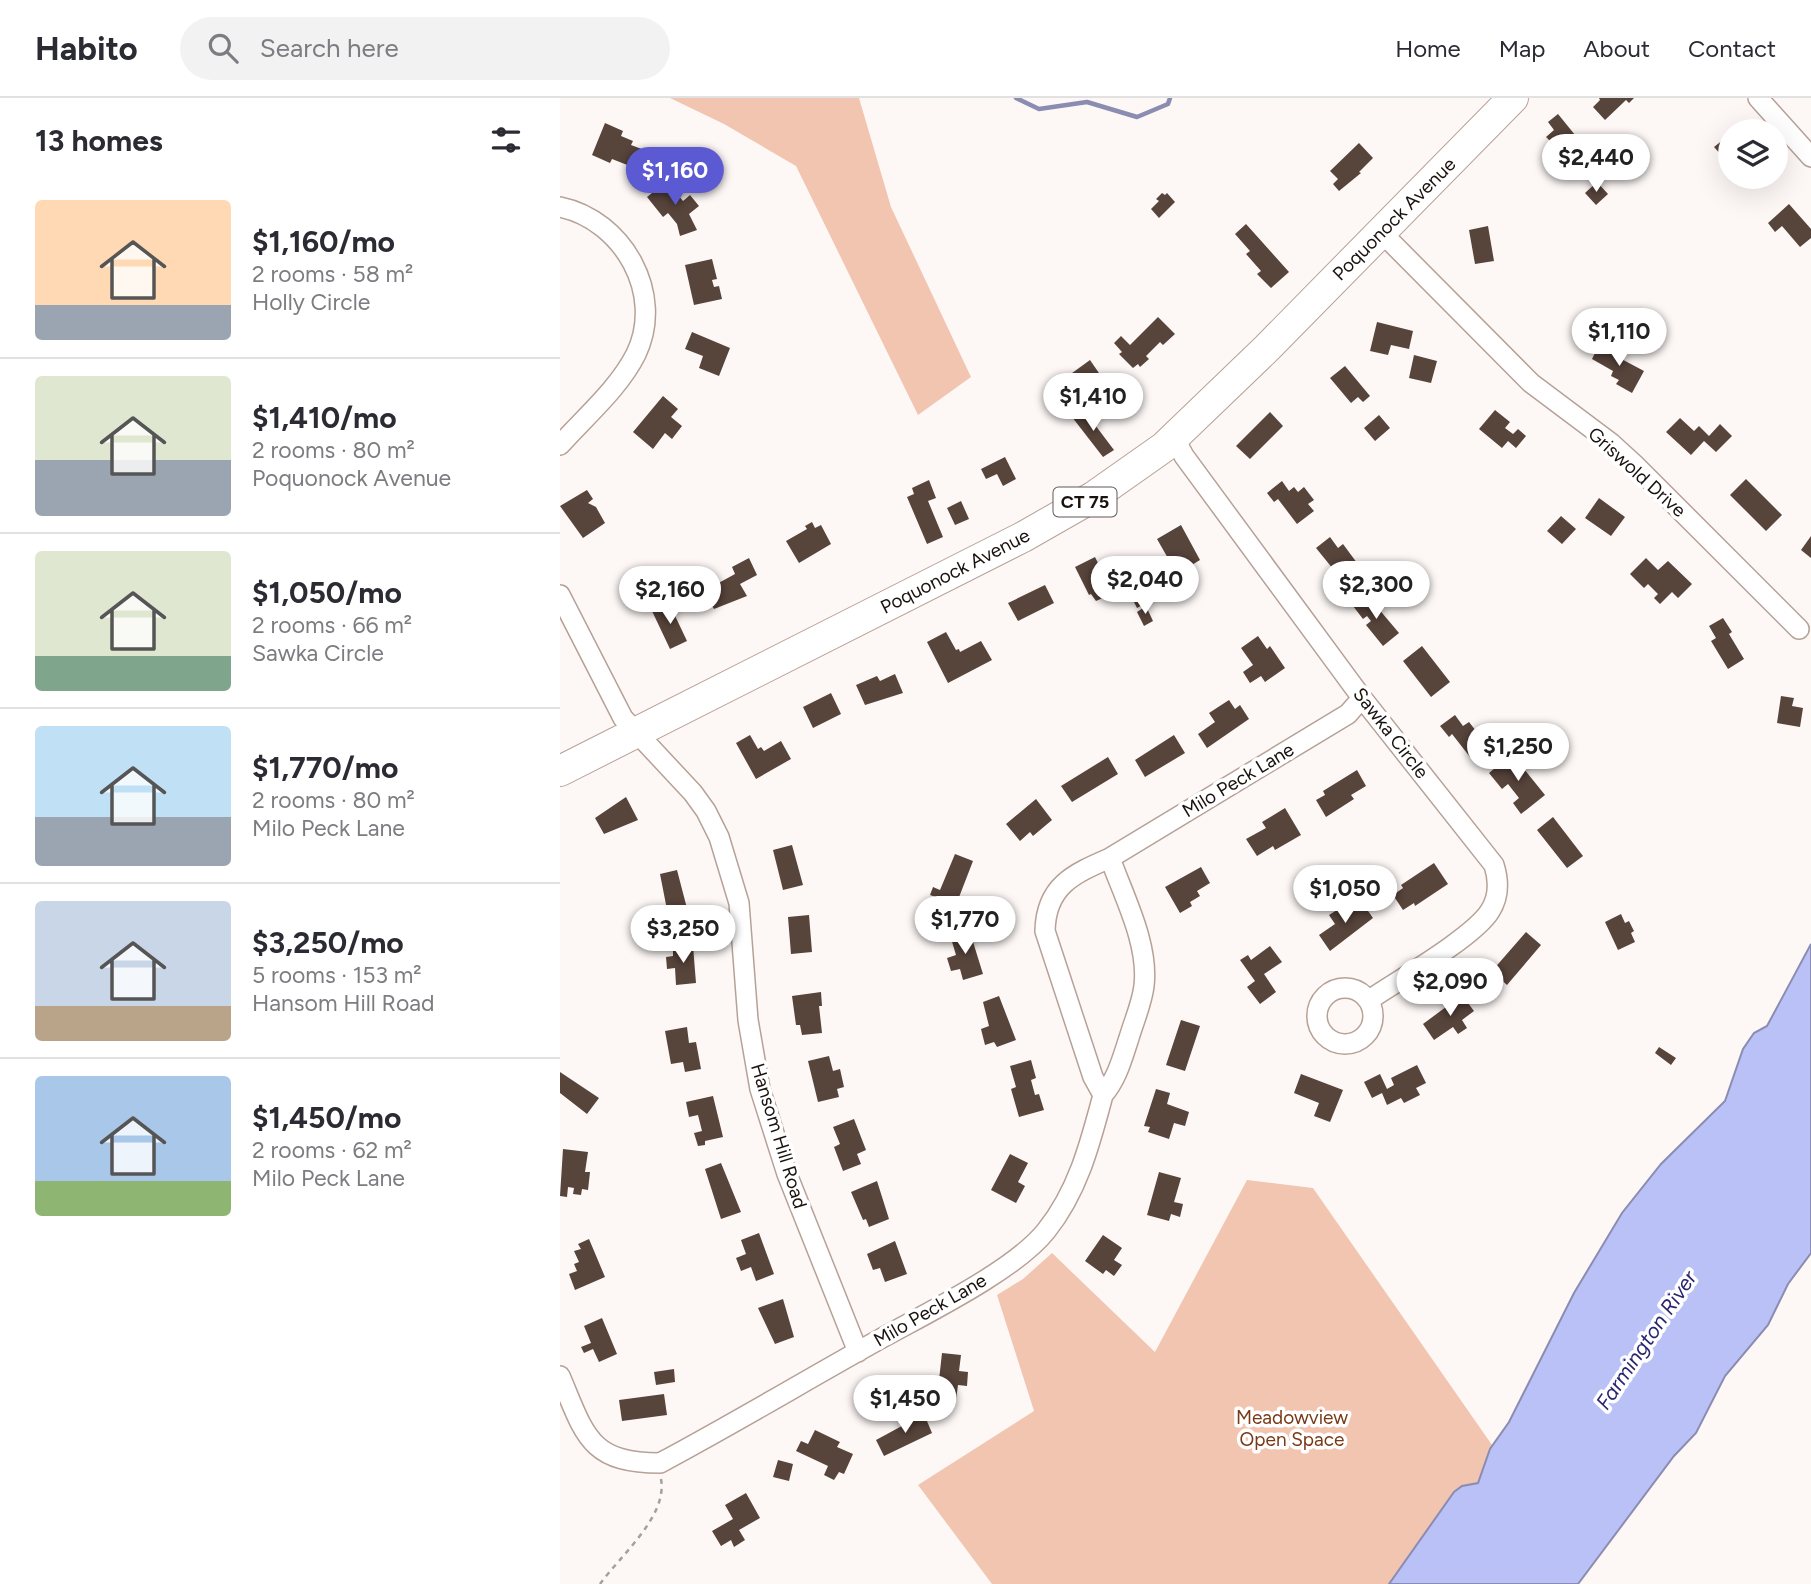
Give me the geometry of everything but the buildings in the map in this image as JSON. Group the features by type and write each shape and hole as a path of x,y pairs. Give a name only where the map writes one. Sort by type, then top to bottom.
{"main road":[{"name":"Poquonock Avenue","path":"560,771 1063,516 1144,462 1174,437 1511,99"}],"street":[{"path":"1758,98 1811,157"},
{"path":"560,207 591,218 622,246 637,271 645,310 640,343 629,366 560,444"},
{"name":"Griswold Drive","path":"1381,232 1531,383 1611,443 1634,464 1799,629"},
{"name":"Sawka Circle","path":"1174,437 1184,456 1362,698 1488,854 1494,865 1498,885 1496,899 1482,922 1368,1000"},
{"name":"Hansom Hill Road","path":"560,595 623,718 706,811 731,869 739,903 748,1020 760,1089 787,1174 858,1352"},
{"name":"Milo Peck Lane","path":"1103,1096 1093,1077 1058,978 1045,930 1046,911 1064,882 1083,869 1110,858 1348,714 1362,698"},
{"name":"Milo Peck Lane","path":"560,1376 584,1432 602,1451 626,1462 657,1462 689,1448 982,1280 1019,1256 1040,1238 1058,1216 1077,1181 1103,1096 1114,1083 1144,989 1145,969 1139,939 1110,858"}],"path":[{"path":"600,1584 647,1525 660,1504 663,1487 657,1462"}],"green space":[{"path":"670,98 859,98 891,207 971,377 918,415 796,166 724,124"},
{"name":"Meadowview Open Space","path":"1247,1180 1313,1188 1492,1445 1478,1483 1465,1485 1454,1492 1389,1584 992,1584 918,1485 1034,1411 997,1295 1023,1279 1052,1253 1155,1352"}],"water":[{"name":"Farmington River","path":"1811,944 1811,1253 1788,1284 1768,1325 1725,1376 1696,1433 1674,1456 1578,1584 1389,1584 1454,1492 1462,1486 1478,1483 1490,1449 1509,1422 1574,1293 1622,1213 1661,1164 1725,1101 1743,1049 1754,1033 1767,1026"}],"waterway":[{"path":"1016,98 1039,109 1087,102 1137,117 1168,104 1170,98"}]}
